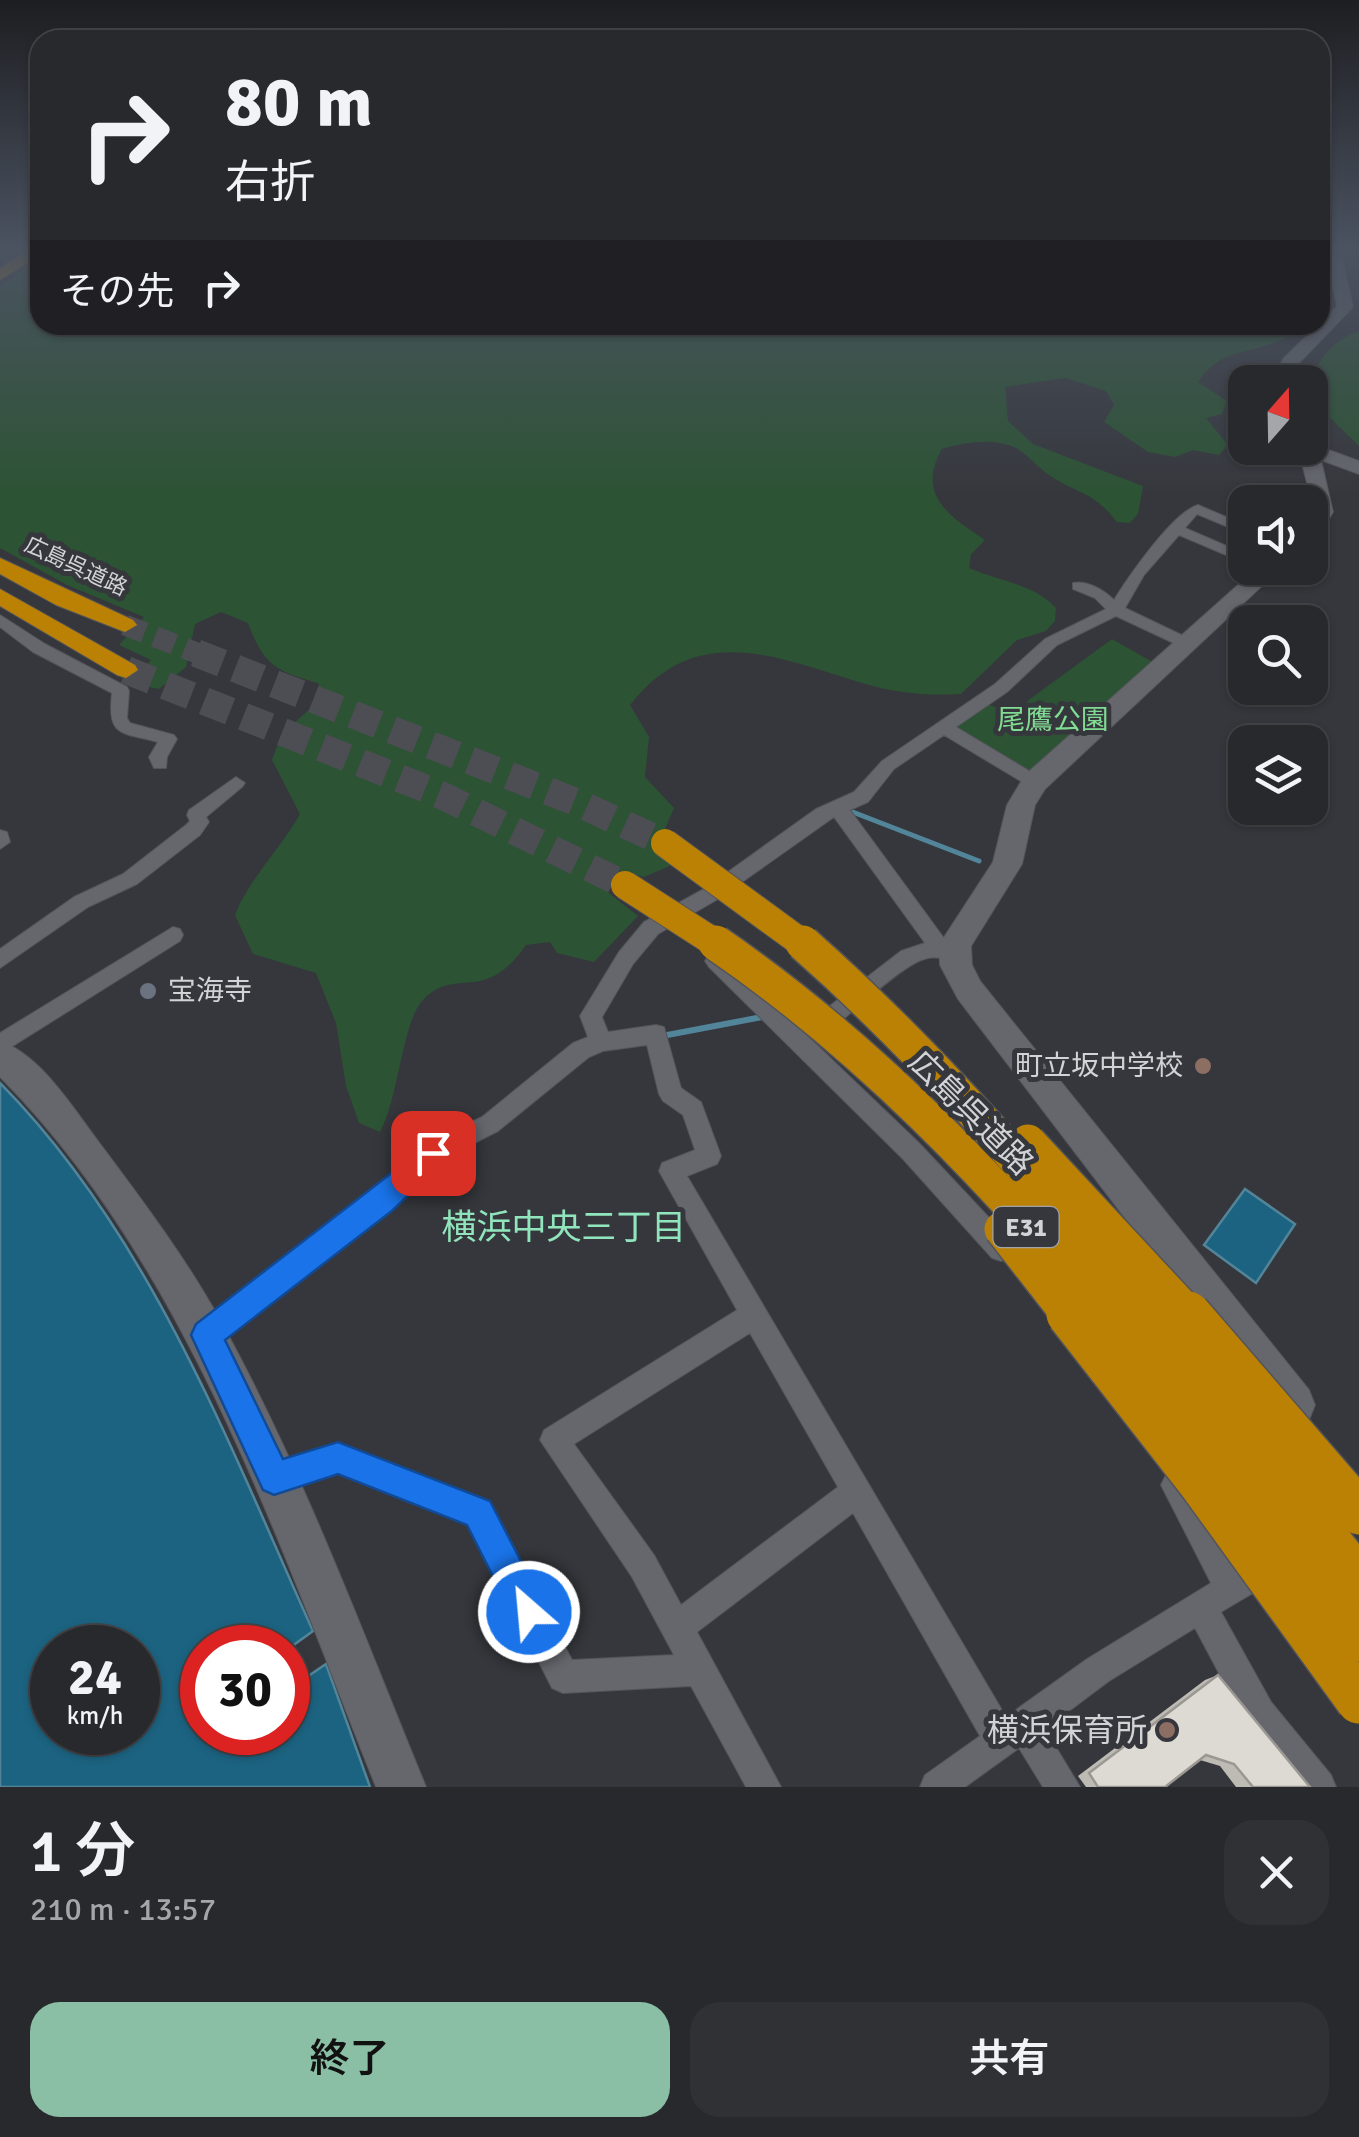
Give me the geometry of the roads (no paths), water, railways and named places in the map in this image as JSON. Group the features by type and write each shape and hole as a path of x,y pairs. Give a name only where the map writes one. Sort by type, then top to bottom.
{"highway":[{"name":"広島呉道路","path":"0,565 64,600 125,625"},
{"path":"0,596 126,670"},
{"name":"広島呉道路","path":"665,843 806,944 934,1066 1070,1220 1359,1580"},
{"name":"広島呉道路","path":"624,884 802,1007 921,1116 992,1190 1214,1449 1359,1639"},
{"path":"680,923 789,1011 977,1199 1088,1335 1359,1701"},
{"path":"806,944 932,1049 1015,1128 1243,1374 1359,1511"}],"street":[{"path":"1288,365 1316,335"},
{"path":"1328,456 1359,468"},
{"path":"601,1042 591,1016 626,958 651,928 680,923 823,814 860,796 888,764 1001,688 1051,642 1116,610 1138,573 1198,508 1228,522"},
{"path":"1176,529 1228,551"},
{"path":"798,1044 908,956 955,945 1007,864 1022,805 1035,782 1243,585"},
{"path":"1078,586 1100,595 1116,610 1186,643"},
{"path":"4,630 122,691 118,718 124,727 168,739 158,757 160,764"},
{"path":"944,727 1035,782"},
{"path":"0,960 80,902 130,878 193,830 200,822 196,814 236,784"},
{"path":"839,809 947,949 968,990 1359,1488"},
{"path":"680,923 798,1044 912,1150 1084,1350 1190,1504 1231,1589"},
{"path":"0,1045 173,936"},
{"path":"206,1335 383,1200 436,1151 490,1124 581,1050 601,1042 656,1034 671,1094 693,1109 709,1156 672,1171 856,1492 1012,1733 1063,1787"},
{"path":"0,1056 47,1101 152,1244 206,1335 274,1478 401,1787"},
{"path":"752,1316 554,1440 643,1566 764,1787"},
{"path":"274,1478 338,1458 478,1513 562,1677 701,1670"},
{"path":"678,1627 856,1492"},
{"path":"937,1787 1098,1670 1359,1511"},
{"path":"1201,1607 1259,1714 1319,1787"}],"water":[{"path":"0,1083 53,1142 100,1205 142,1272 215,1413 313,1631 310,1633 310,1625 180,1625 180,1755 310,1755 310,1675 326,1664 370,1787 0,1787"},
{"path":"1245,1189 1295,1224 1256,1283 1204,1245"}],"waterway":[{"path":"850,811 979,861"},
{"path":"662,1036 762,1017"}],"tunnel":[{"path":"125,625 202,655"},
{"path":"196,653 576,802 665,843"},
{"path":"126,670 439,794 625,885"}],"place":[{"name":"宝海寺","path":"148,991"},
{"name":"町立坂中学校","path":"1203,1066"},
{"name":"横浜保育所","path":"1167,1730"}],"district":[{"name":"横浜中央三丁目","path":"564,1227"}],"park label":[{"name":"尾鷹公園","path":"1053,720"}]}
